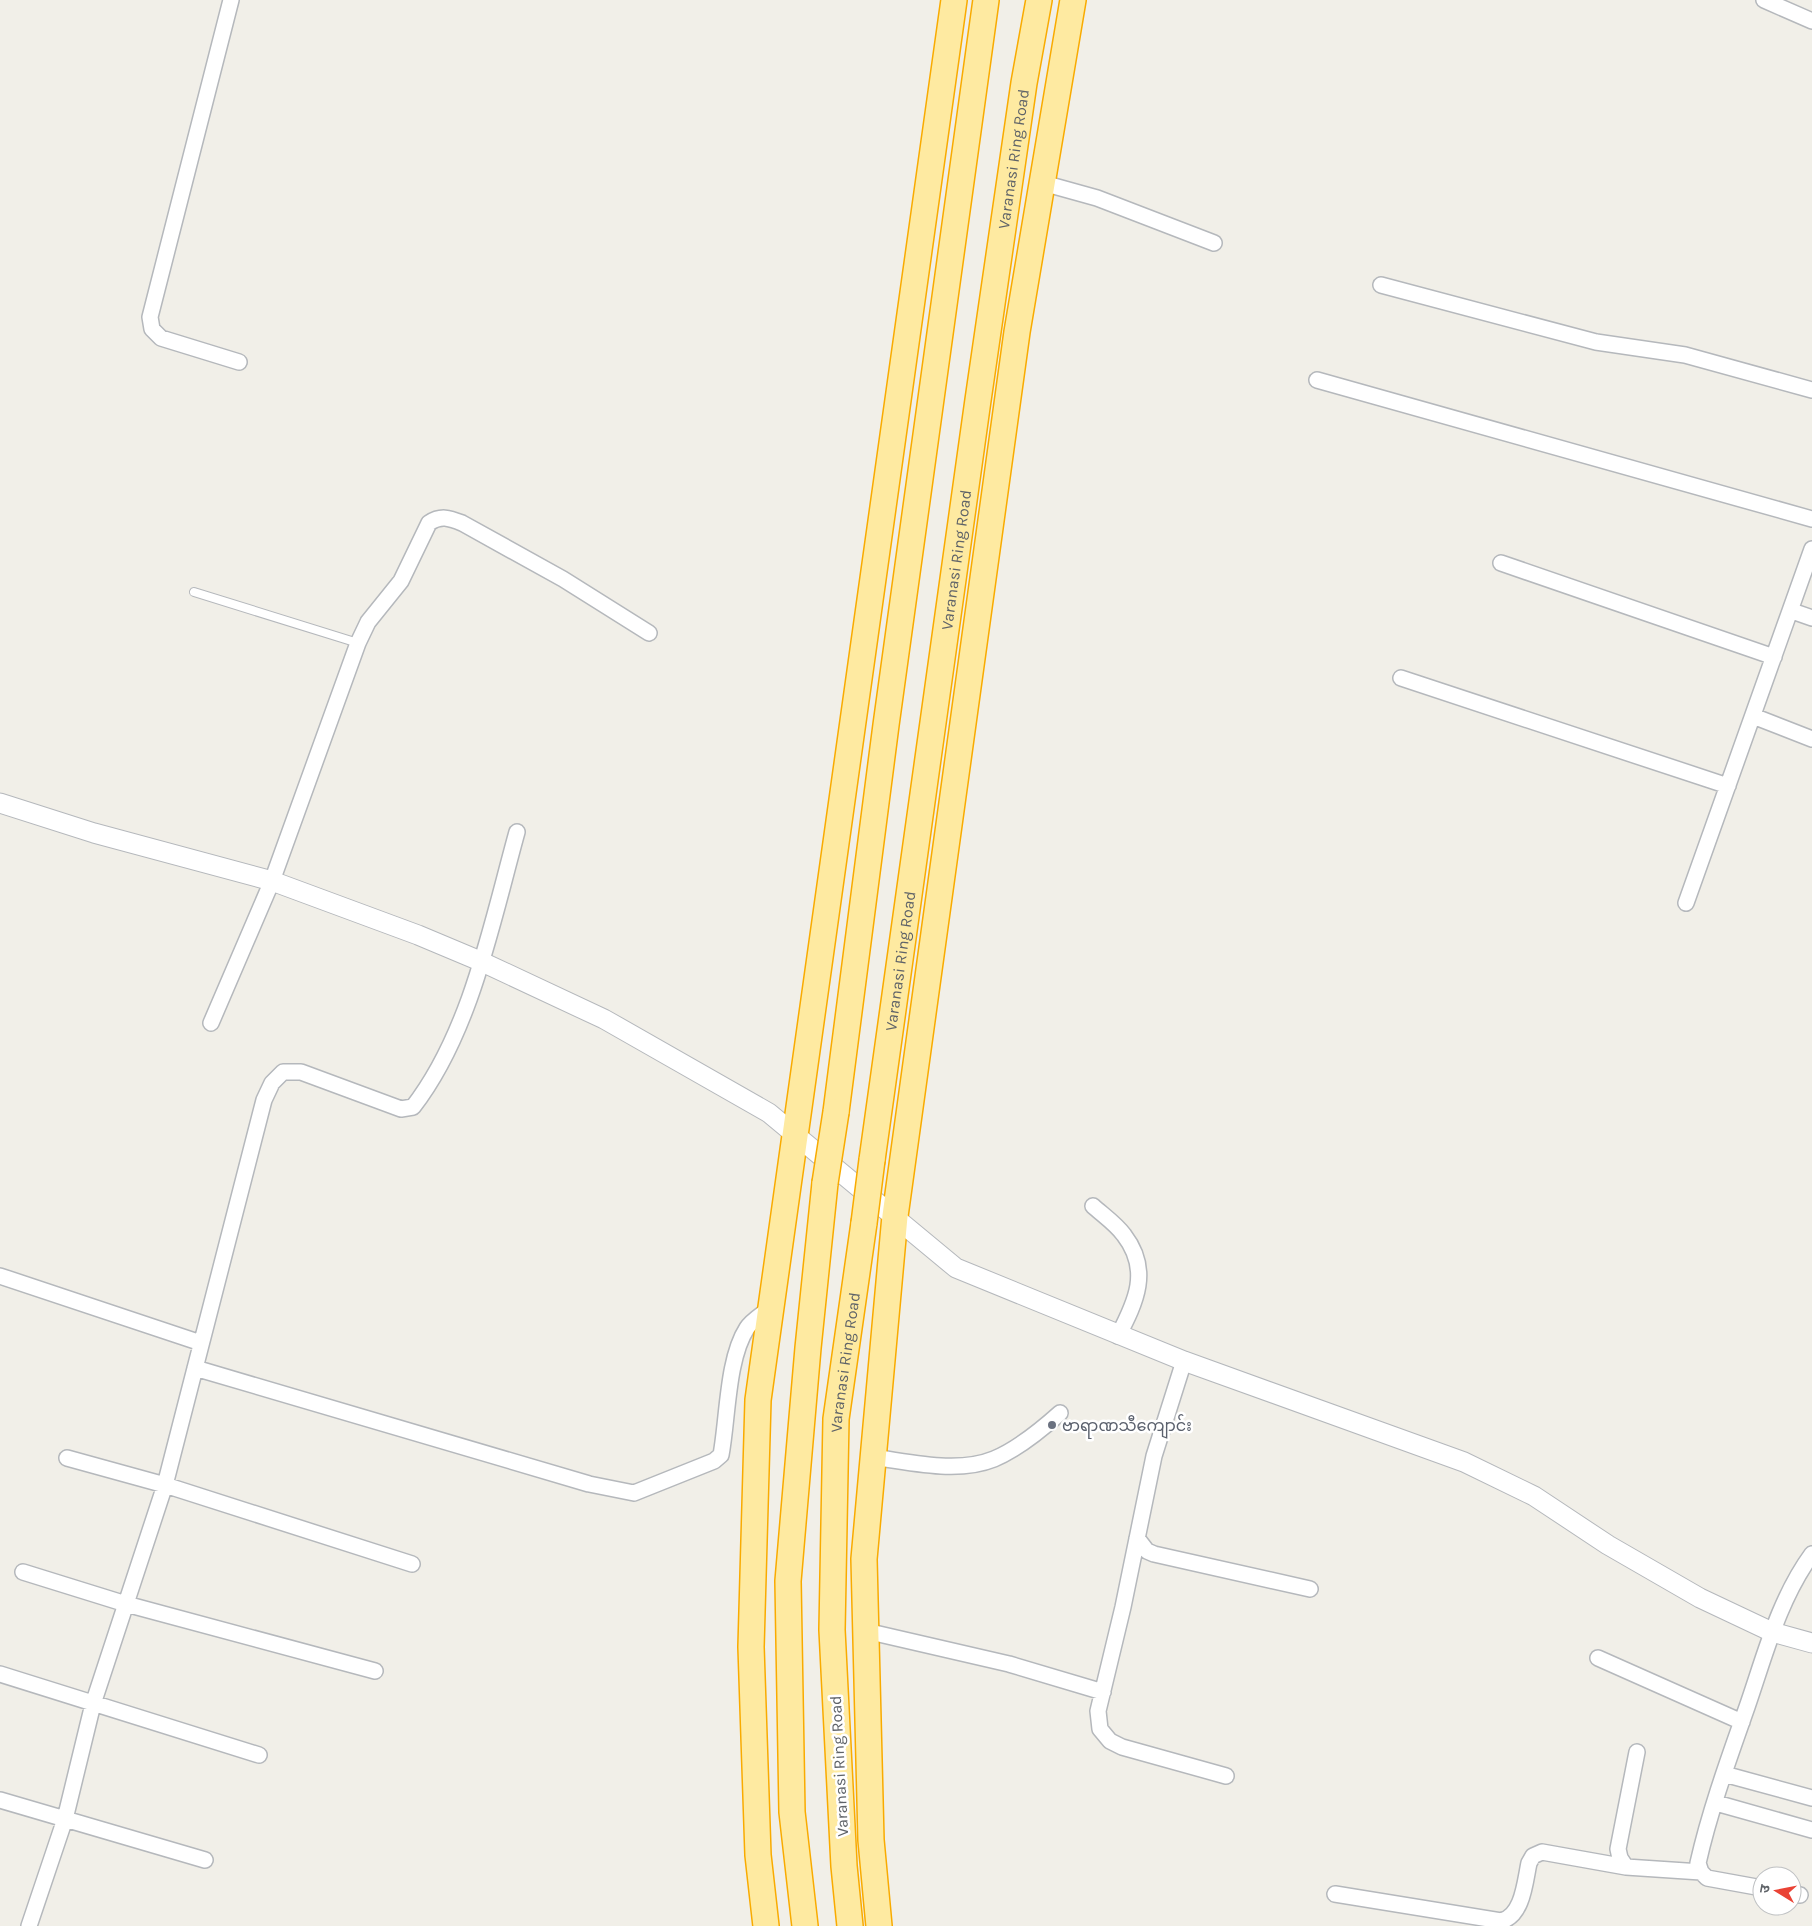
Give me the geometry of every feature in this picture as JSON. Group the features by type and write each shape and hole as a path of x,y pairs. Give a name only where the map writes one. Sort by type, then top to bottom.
{"highway":[{"path":"766,1926 758,1855 751,1647 758,1400 954,0"},
{"path":"805,1926 792,1812 788,1581 808,1348 825,1183 836,1112 887,715 986,0"},
{"name":"Varanasi Ring Road","path":"850,1926 844,1866 832,1630 836,1419 982,370 1024,83 1039,0"},
{"path":"879,1926 871,1840 864,1559 895,1216 991,516 1018,332 1073,0"}],"street":[{"path":"231,0 150,317 152,329 161,338 239,362"},
{"path":"1764,0 1812,21"},
{"path":"1043,182 1097,198 1214,243"},
{"path":"1381,285 1596,342 1685,355 1812,390"},
{"path":"1317,380 1812,519"},
{"path":"211,1023 272,881 358,643 368,622 401,581 429,523 446,517 462,523 563,579 650,633"},
{"path":"1686,903 1792,611 1812,549"},
{"path":"1501,564 1774,657"},
{"path":"1792,611 1812,618"},
{"path":"1401,678 1728,786"},
{"path":"1753,716 1812,739"},
{"path":"0,803 94,833 272,881 418,935 480,961 604,1019 769,1113 956,1268 1118,1336 1464,1462 1534,1496 1608,1545 1700,1598 1772,1632 1812,1643"},
{"path":"29,1926 65,1819 93,1704 165,1485 264,1100 272,1083 283,1072 301,1072 401,1109 413,1107 430,1085 464,1012 517,832"},
{"path":"1093,1206 1124,1235 1136,1254 1140,1275 1134,1306 1118,1336"},
{"path":"0,1276 201,1343"},
{"path":"194,1368 589,1484 634,1493 714,1461 721,1455 733,1362 738,1345 748,1326 770,1308"},
{"path":"1184,1361 1154,1456 1098,1712 1100,1729 1110,1741 1122,1747 1226,1776"},
{"path":"872,1457 943,1465 977,1464 995,1459 1037,1433 1060,1413"},
{"path":"67,1458 165,1485 412,1564"},
{"path":"1137,1538 1142,1546 1154,1554 1310,1590"},
{"path":"1700,1872 1698,1863 1702,1846 1772,1632 1799,1571 1812,1554"},
{"path":"23,1572 126,1604 376,1670"},
{"path":"866,1631 1009,1664 1103,1692"},
{"path":"1598,1658 1742,1722"},
{"path":"0,1674 259,1755"},
{"path":"1626,1867 1620,1858 1618,1849 1637,1752"},
{"path":"1724,1774 1812,1798"},
{"path":"0,1800 205,1860"},
{"path":"1716,1803 1812,1830"},
{"path":"1335,1894 1501,1921 1507,1920 1516,1911 1529,1863 1533,1856 1542,1852 1626,1867 1700,1872 1708,1878 1752,1886"}],"lane":[{"path":"194,592 358,643"}],"place":[{"name":"ဗာရာဏသီကျောင်း","path":"1052,1425"}]}
